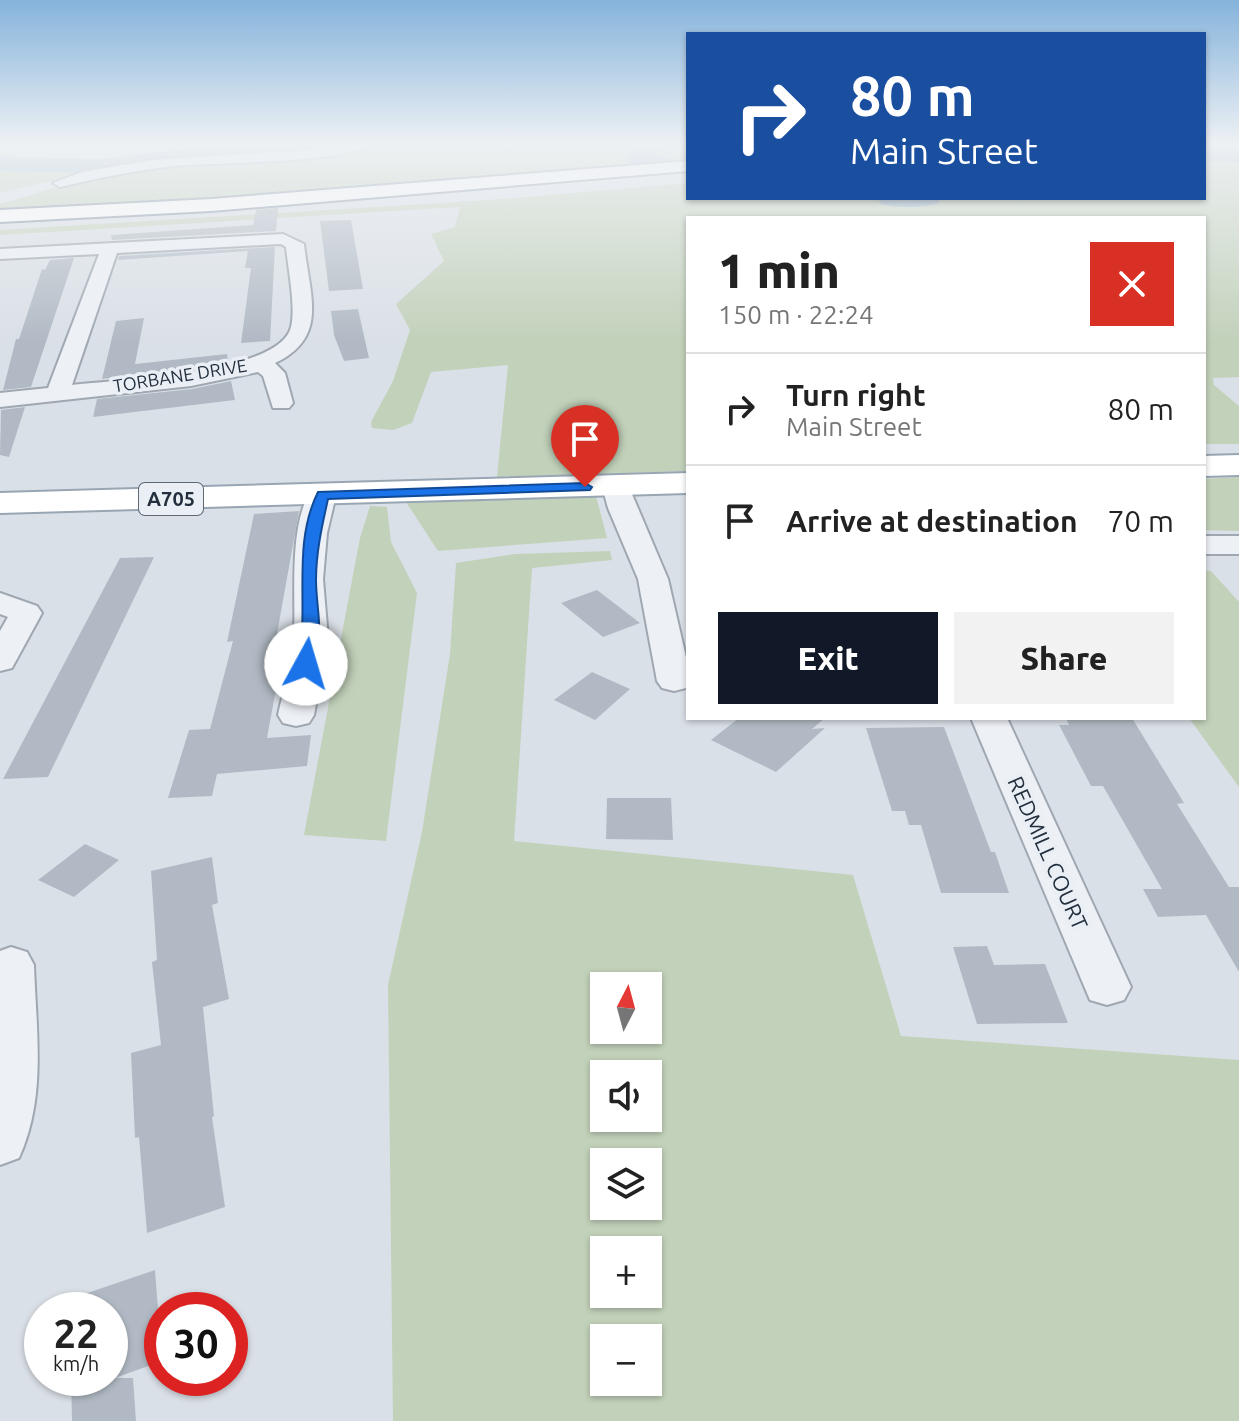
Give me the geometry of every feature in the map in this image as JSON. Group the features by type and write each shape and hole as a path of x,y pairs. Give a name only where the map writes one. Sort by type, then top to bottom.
{"main road":[{"path":"0,216 109,210"},
{"path":"0,223 218,210"},
{"path":"1206,466 1239,465"},
{"name":"A705","path":"0,503 686,483"}],"street":[{"name":"TORBANE DRIVE","path":"0,254 283,239 295,244 302,325 296,340 284,351 246,369 191,379 0,400"},
{"path":"58,393 110,248"},
{"path":"260,363 274,373 281,403"},
{"path":"616,486 622,508 653,579 674,681"},
{"path":"296,715 311,639 308,579 313,533 333,494"},
{"path":"0,603 26,613 0,661"},
{"name":"REDMILL COURT","path":"990,720 1107,987"},
{"path":"0,1141 13,1088 11,965"}],"green space":[{"path":"321,210 406,210 0,235 0,230"},
{"path":"459,210 1239,210 1239,377 1213,378 1214,385 1239,406 1239,444 1206,444 1206,216 686,216 686,471 497,477 508,365 431,372 412,423 393,430 372,428 371,422 393,381 410,330 396,304 444,261 431,234 455,227"},
{"path":"1239,477 1239,531 1206,530 1206,479"},
{"path":"596,496 607,538 438,551 406,502"},
{"path":"370,506 387,507 391,542 417,593 386,841 304,835 360,538"},
{"path":"610,551 612,560 532,568 514,841 853,875 901,1036 1239,1060 1239,1421 393,1421 388,985 422,832 450,654 456,563 515,554"},
{"path":"1206,570 1211,571 1239,602 1239,787 1190,720 1206,720"}],"building":[{"path":"256,210 278,210 276,231 112,240 111,235 253,225"},
{"path":"351,220 363,289 329,291 320,221"},
{"path":"275,247 270,341 241,343 251,268 245,268 248,251 118,260 119,256"},
{"path":"74,258 31,387 3,390 16,339 19,339 42,269 45,270 50,260"},
{"path":"358,309 369,358 344,361 334,335 331,311"},
{"path":"144,318 135,364 227,354 228,362 102,379 116,321"},
{"path":"231,381 235,400 93,417 97,399 192,389"},
{"path":"25,407 9,457 0,455 1,410"},
{"path":"299,511 270,673 279,673 267,738 311,735 307,766 217,774 212,796 168,798 189,730 210,729 233,641 227,642 254,514"},
{"path":"154,557 48,777 3,779 120,558"},
{"path":"597,590 640,623 603,637 561,603"},
{"path":"592,672 630,689 595,720 554,700"},
{"path":"736,720 823,720 812,729 825,728 776,772 711,740"},
{"path":"1067,720 1133,720 1184,803 1177,804 1229,887 1239,887 1239,972 1206,915 1158,917 1143,889 1162,889 1103,786 1091,786 1059,725 1069,725"},
{"path":"944,727 1009,893 941,893 921,825 909,825 905,811 892,811 866,728"},
{"path":"607,798 671,798 673,840 606,839"},
{"path":"85,844 119,860 74,897 38,880"},
{"path":"212,857 218,903 212,905 229,999 203,1007 212,1117 225,1207 147,1233 139,1137 135,1138 131,1053 161,1045 152,962 157,960 151,871"},
{"path":"987,946 994,965 1045,964 1068,1023 977,1024 953,947"},
{"path":"155,1270 157,1292 144,1292 144,1368 128,1373 128,1292 90,1292"},
{"path":"128,1378 133,1378 136,1421 72,1421 71,1396 128,1396"}],"route":[{"path":"306,664 311,639 308,579 313,533 322,495 585,487"}]}
